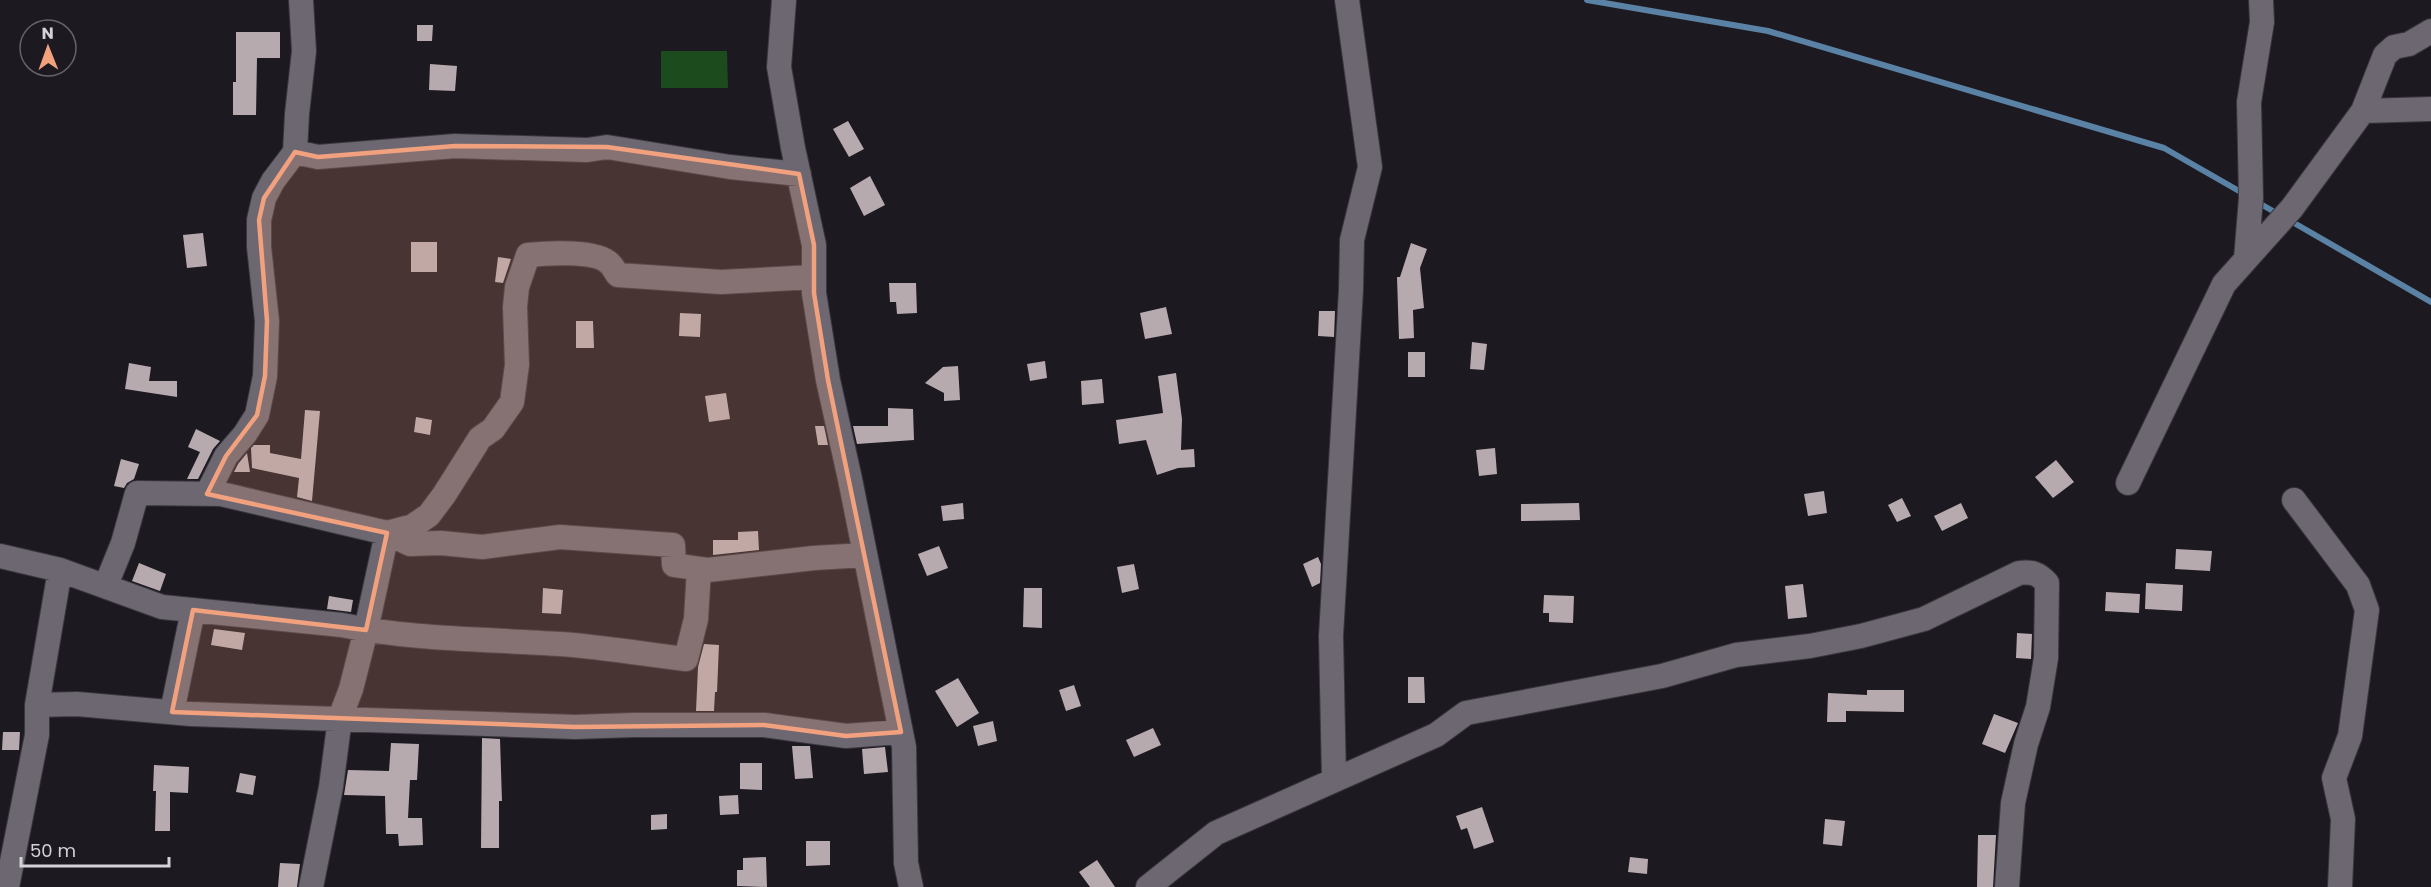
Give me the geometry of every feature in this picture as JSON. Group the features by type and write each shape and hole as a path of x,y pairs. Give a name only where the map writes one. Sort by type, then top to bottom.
{"street":[{"path":"207,494 226,456 246,434 257,415 265,376 267,321 259,247 259,220 264,198 273,181 295,152 304,51 301,0"},
{"path":"784,0 779,67 814,245 814,293 828,380 904,747 907,813 906,862 911,887"},
{"path":"1334,780 1331,636 1352,240 1370,167 1347,0"},
{"path":"2247,259 2251,198 2249,102 2262,22 2261,0"},
{"path":"2128,483 2224,284 2292,208 2363,111 2385,55 2394,47 2409,44 2431,31"},
{"path":"2363,111 2431,110"},
{"path":"295,152 318,157 455,146 587,150 607,147 730,167 799,174"},
{"path":"387,533 413,526 429,515 480,438 493,429 512,402 517,365 515,306 517,287 528,255 558,252 590,256 608,261 618,275 670,280 721,282 814,277"},
{"path":"106,585 123,543 137,493 230,495 387,533 410,544 441,543 482,547 560,537 673,545 675,565 708,570 814,558 865,555"},
{"path":"2294,500 2358,585 2367,610 2350,736 2334,778 2343,819 2340,887"},
{"path":"311,887 331,787 340,718 351,689 366,630 387,533"},
{"path":"0,556 60,570 162,607 366,630 472,640 561,644 686,659 696,619 699,568"},
{"path":"8,887 37,735 37,705 60,570"},
{"path":"1148,887 1216,833 1436,735 1466,713 1662,676 1736,655 1810,646 1861,636 1924,619 2019,573 2028,572 2040,576 2047,583 2046,657 2038,707 2026,744 2013,803 2007,887"},
{"path":"172,712 193,610"},
{"path":"37,705 77,704 172,712 575,727 764,725 846,736 901,732"}],"highlighted area":[{"path":"455,146 607,147 799,174 814,245 814,293 828,380 901,732 846,736 764,725 575,727 172,712 193,610 366,630 387,533 207,494 226,456 257,415 265,376 267,321 259,220 264,198 295,152 318,157"}],"green space":[{"path":"661,51 727,51 728,88 661,88"}],"building":[{"path":"417,25 433,25 432,41 417,41"},
{"path":"236,32 280,32 280,58 257,58 256,115 233,115 233,82 236,82"},
{"path":"430,64 457,66 455,91 429,90"},
{"path":"848,121 864,149 849,157 833,129"},
{"path":"870,176 885,205 864,216 850,188"},
{"path":"203,233 207,266 187,268 183,235"},
{"path":"411,242 437,242 437,272 411,272"},
{"path":"1411,243 1427,249 1420,268 1424,308 1413,310 1414,338 1399,339 1397,277 1400,277"},
{"path":"498,257 511,259 503,283 495,282"},
{"path":"889,283 916,283 917,313 897,314 896,302 890,302"},
{"path":"1166,307 1172,334 1145,339 1140,313"},
{"path":"1319,311 1335,311 1334,337 1318,336"},
{"path":"680,313 701,314 700,337 679,336"},
{"path":"576,321 593,321 594,348 576,348"},
{"path":"1472,342 1487,344 1484,370 1470,369"},
{"path":"1408,352 1425,352 1425,377 1408,377"},
{"path":"1045,361 1047,378 1030,381 1027,364"},
{"path":"129,363 151,367 149,381 177,381 177,397 125,389"},
{"path":"958,366 960,400 944,401 944,393 925,383 943,367"},
{"path":"1176,373 1182,419 1181,450 1194,449 1195,467 1178,468 1157,475 1146,440 1119,444 1116,420 1163,413 1158,376"},
{"path":"1102,379 1104,403 1082,405 1081,381"},
{"path":"726,393 730,419 709,422 705,396"},
{"path":"888,408 913,409 914,440 857,444 853,426 888,426"},
{"path":"305,410 320,411 312,501 297,497 299,478 252,468 251,448 254,445 270,445 270,453 301,459"},
{"path":"416,417 432,420 430,435 414,432"},
{"path":"815,426 824,426 828,445 818,445"},
{"path":"196,429 220,441 213,449 198,479 187,479 200,452 188,447"},
{"path":"1495,448 1497,474 1479,476 1476,450"},
{"path":"247,453 250,472 234,472 238,464"},
{"path":"121,459 139,464 134,479 124,488 114,486"},
{"path":"2056,460 2074,482 2053,498 2035,477"},
{"path":"1824,491 1827,513 1808,516 1804,494"},
{"path":"1902,498 1911,516 1897,522 1888,505"},
{"path":"963,503 964,519 943,521 941,506"},
{"path":"1579,503 1580,520 1521,521 1521,504"},
{"path":"1961,503 1968,518 1942,531 1934,516"},
{"path":"758,531 759,550 713,555 713,540 738,540 738,532"},
{"path":"939,546 948,568 927,576 918,554"},
{"path":"2176,549 2212,551 2210,571 2175,569"},
{"path":"1318,557 1321,564 1320,583 1312,587 1303,564"},
{"path":"139,563 166,574 160,591 132,581"},
{"path":"1134,564 1139,589 1122,593 1117,567"},
{"path":"2146,583 2183,585 2182,611 2145,609"},
{"path":"1803,584 1807,617 1788,619 1785,586"},
{"path":"543,588 563,590 561,614 542,613"},
{"path":"1024,588 1042,588 1042,628 1023,627"},
{"path":"2106,592 2140,594 2139,613 2105,611"},
{"path":"1544,595 1574,596 1573,623 1549,622 1549,613 1543,613"},
{"path":"329,596 353,600 351,612 327,609"},
{"path":"214,629 245,633 242,650 211,645"},
{"path":"2017,633 2032,634 2031,659 2016,658"},
{"path":"704,644 719,645 714,711 696,711 698,667"},
{"path":"1408,677 1424,677 1425,703 1408,703"},
{"path":"958,678 979,713 957,727 935,691"},
{"path":"1074,685 1081,706 1066,711 1059,690"},
{"path":"1867,690 1904,690 1904,712 1846,711 1846,722 1827,722 1828,693 1867,695"},
{"path":"1994,714 2018,723 2005,753 1982,744"},
{"path":"993,721 997,741 978,746 973,726"},
{"path":"1153,728 1161,745 1134,757 1126,740"},
{"path":"3,732 20,732 19,750 2,750"},
{"path":"482,738 500,739 502,801 499,801 499,848 481,848"},
{"path":"391,743 419,744 417,780 410,780 408,818 422,818 423,845 399,846 398,834 386,834 385,796 344,795 348,770 389,771"},
{"path":"792,746 810,746 813,778 795,779"},
{"path":"885,747 888,772 864,774 862,749"},
{"path":"740,763 762,763 762,790 740,789"},
{"path":"154,765 189,767 188,793 170,792 170,831 155,831"},
{"path":"240,773 256,776 253,795 236,792"},
{"path":"738,795 739,814 720,815 719,796"},
{"path":"1482,807 1494,842 1474,849 1467,828 1461,830 1456,816"},
{"path":"667,814 667,829 651,830 651,815"},
{"path":"1825,819 1845,821 1842,846 1823,844"},
{"path":"1978,835 1996,835 1993,887 1977,887"},
{"path":"806,841 830,841 830,865 806,866"},
{"path":"766,857 767,887 737,886 737,870 743,870 743,858"},
{"path":"1630,857 1648,859 1647,874 1628,872"},
{"path":"1097,860 1115,887 1090,887 1079,872"},
{"path":"280,863 300,864 297,887 278,887"}],"waterway":[{"path":"1587,0 1768,31 2164,148 2246,195"},
{"path":"2257,202 2280,215"},
{"path":"2289,220 2431,302"}]}
